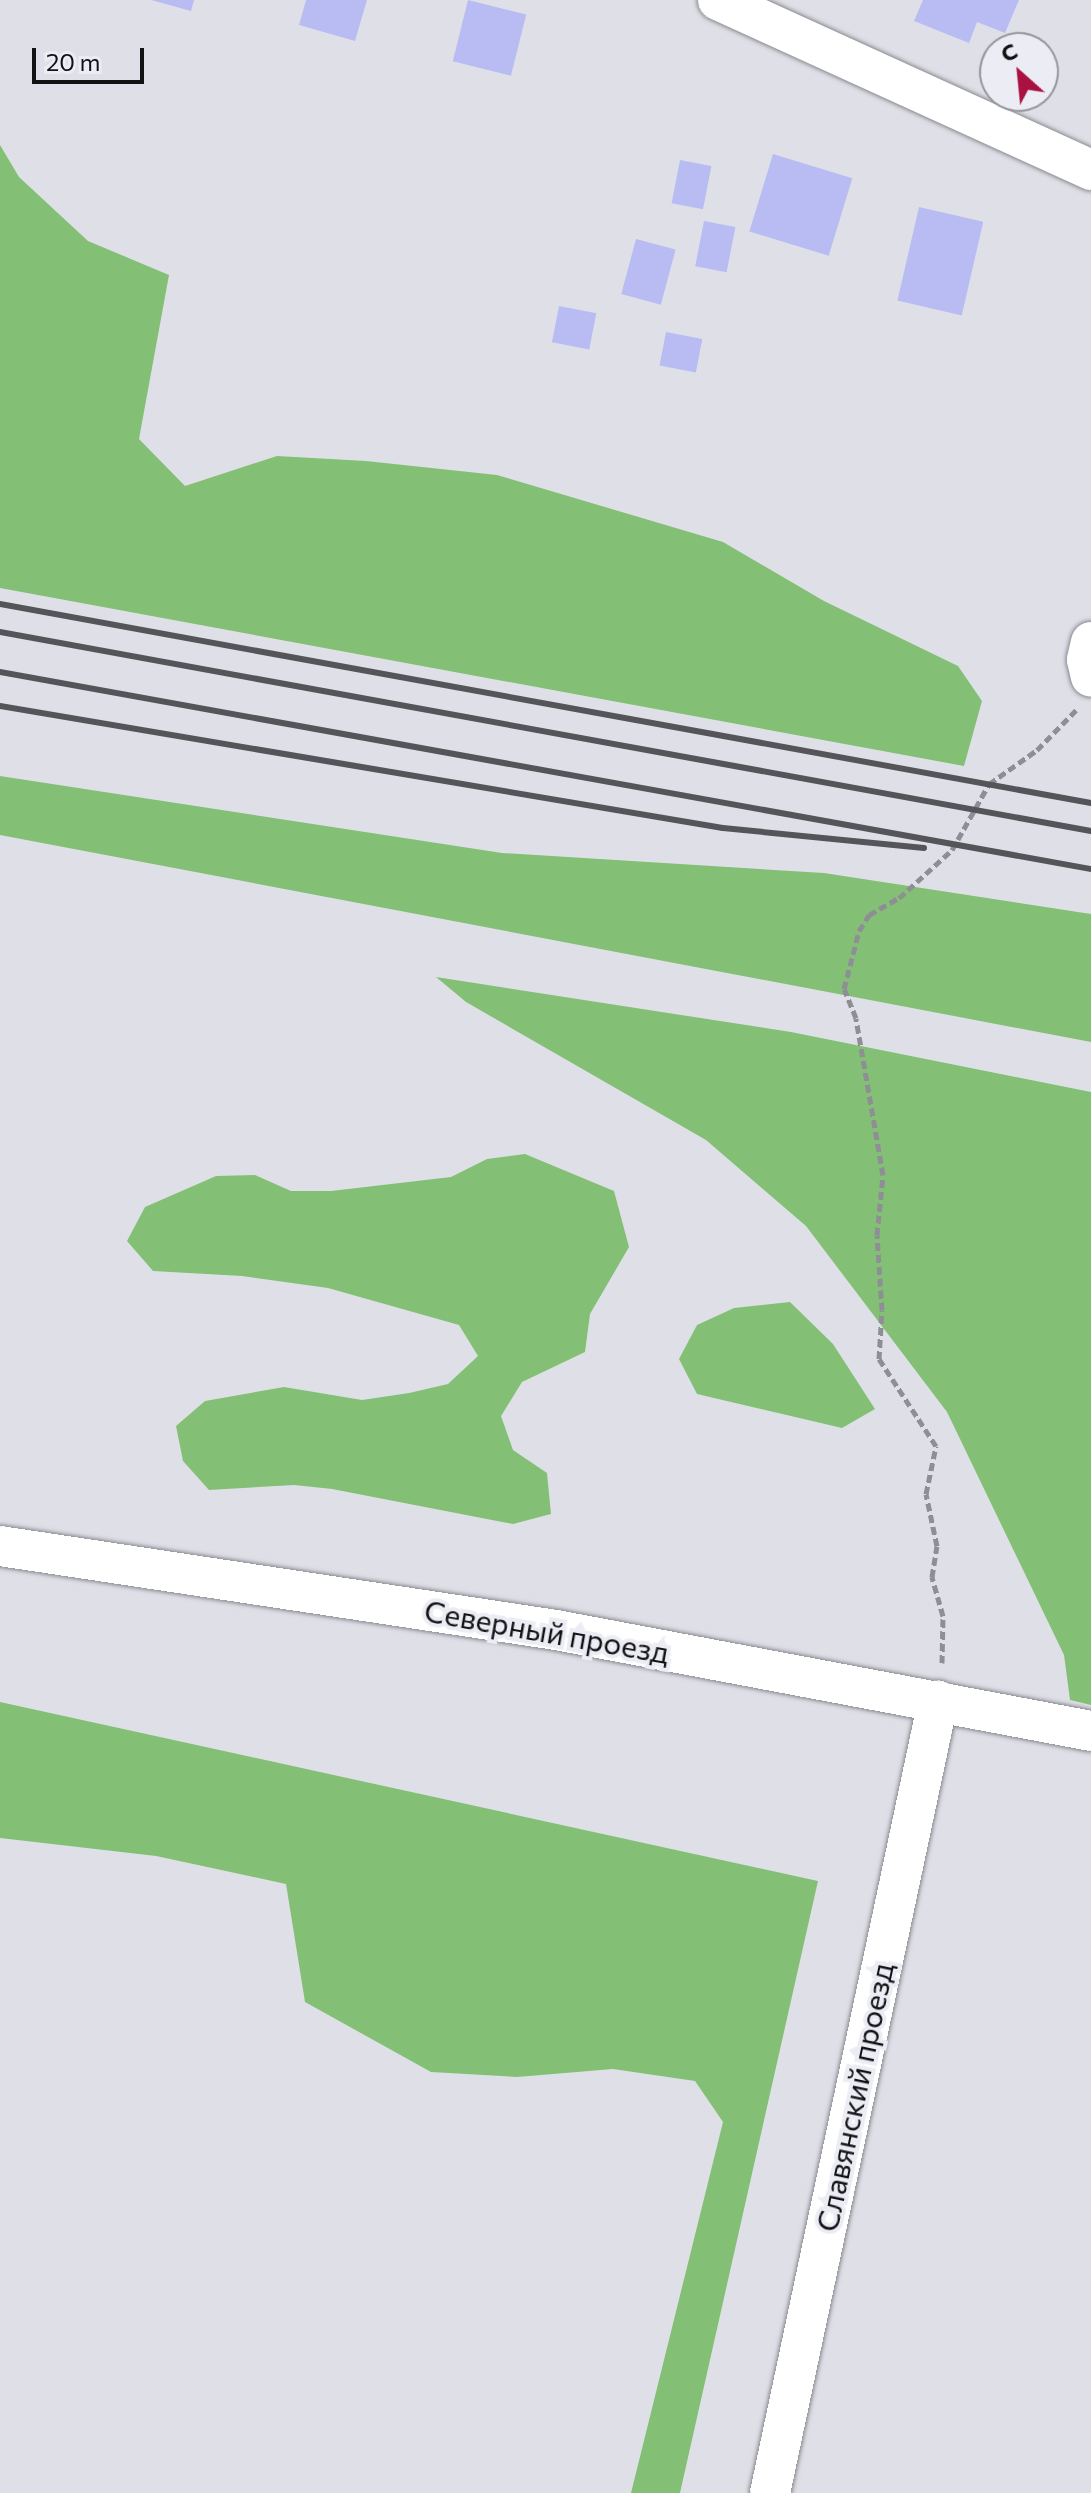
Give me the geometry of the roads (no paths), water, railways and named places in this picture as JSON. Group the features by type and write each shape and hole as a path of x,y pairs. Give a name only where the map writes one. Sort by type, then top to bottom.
{"street":[{"path":"718,0 1091,170"},
{"path":"1085,691 1091,642"},
{"name":"Северный проезд","path":"0,1546 556,1630 1091,1731"},
{"name":"Славянский проезд","path":"770,2493 938,1701"}],"railway":[{"path":"0,604 1091,803"},
{"path":"0,632 1091,831"},
{"path":"0,672 1091,869"},
{"path":"0,706 723,828 924,848"}]}
